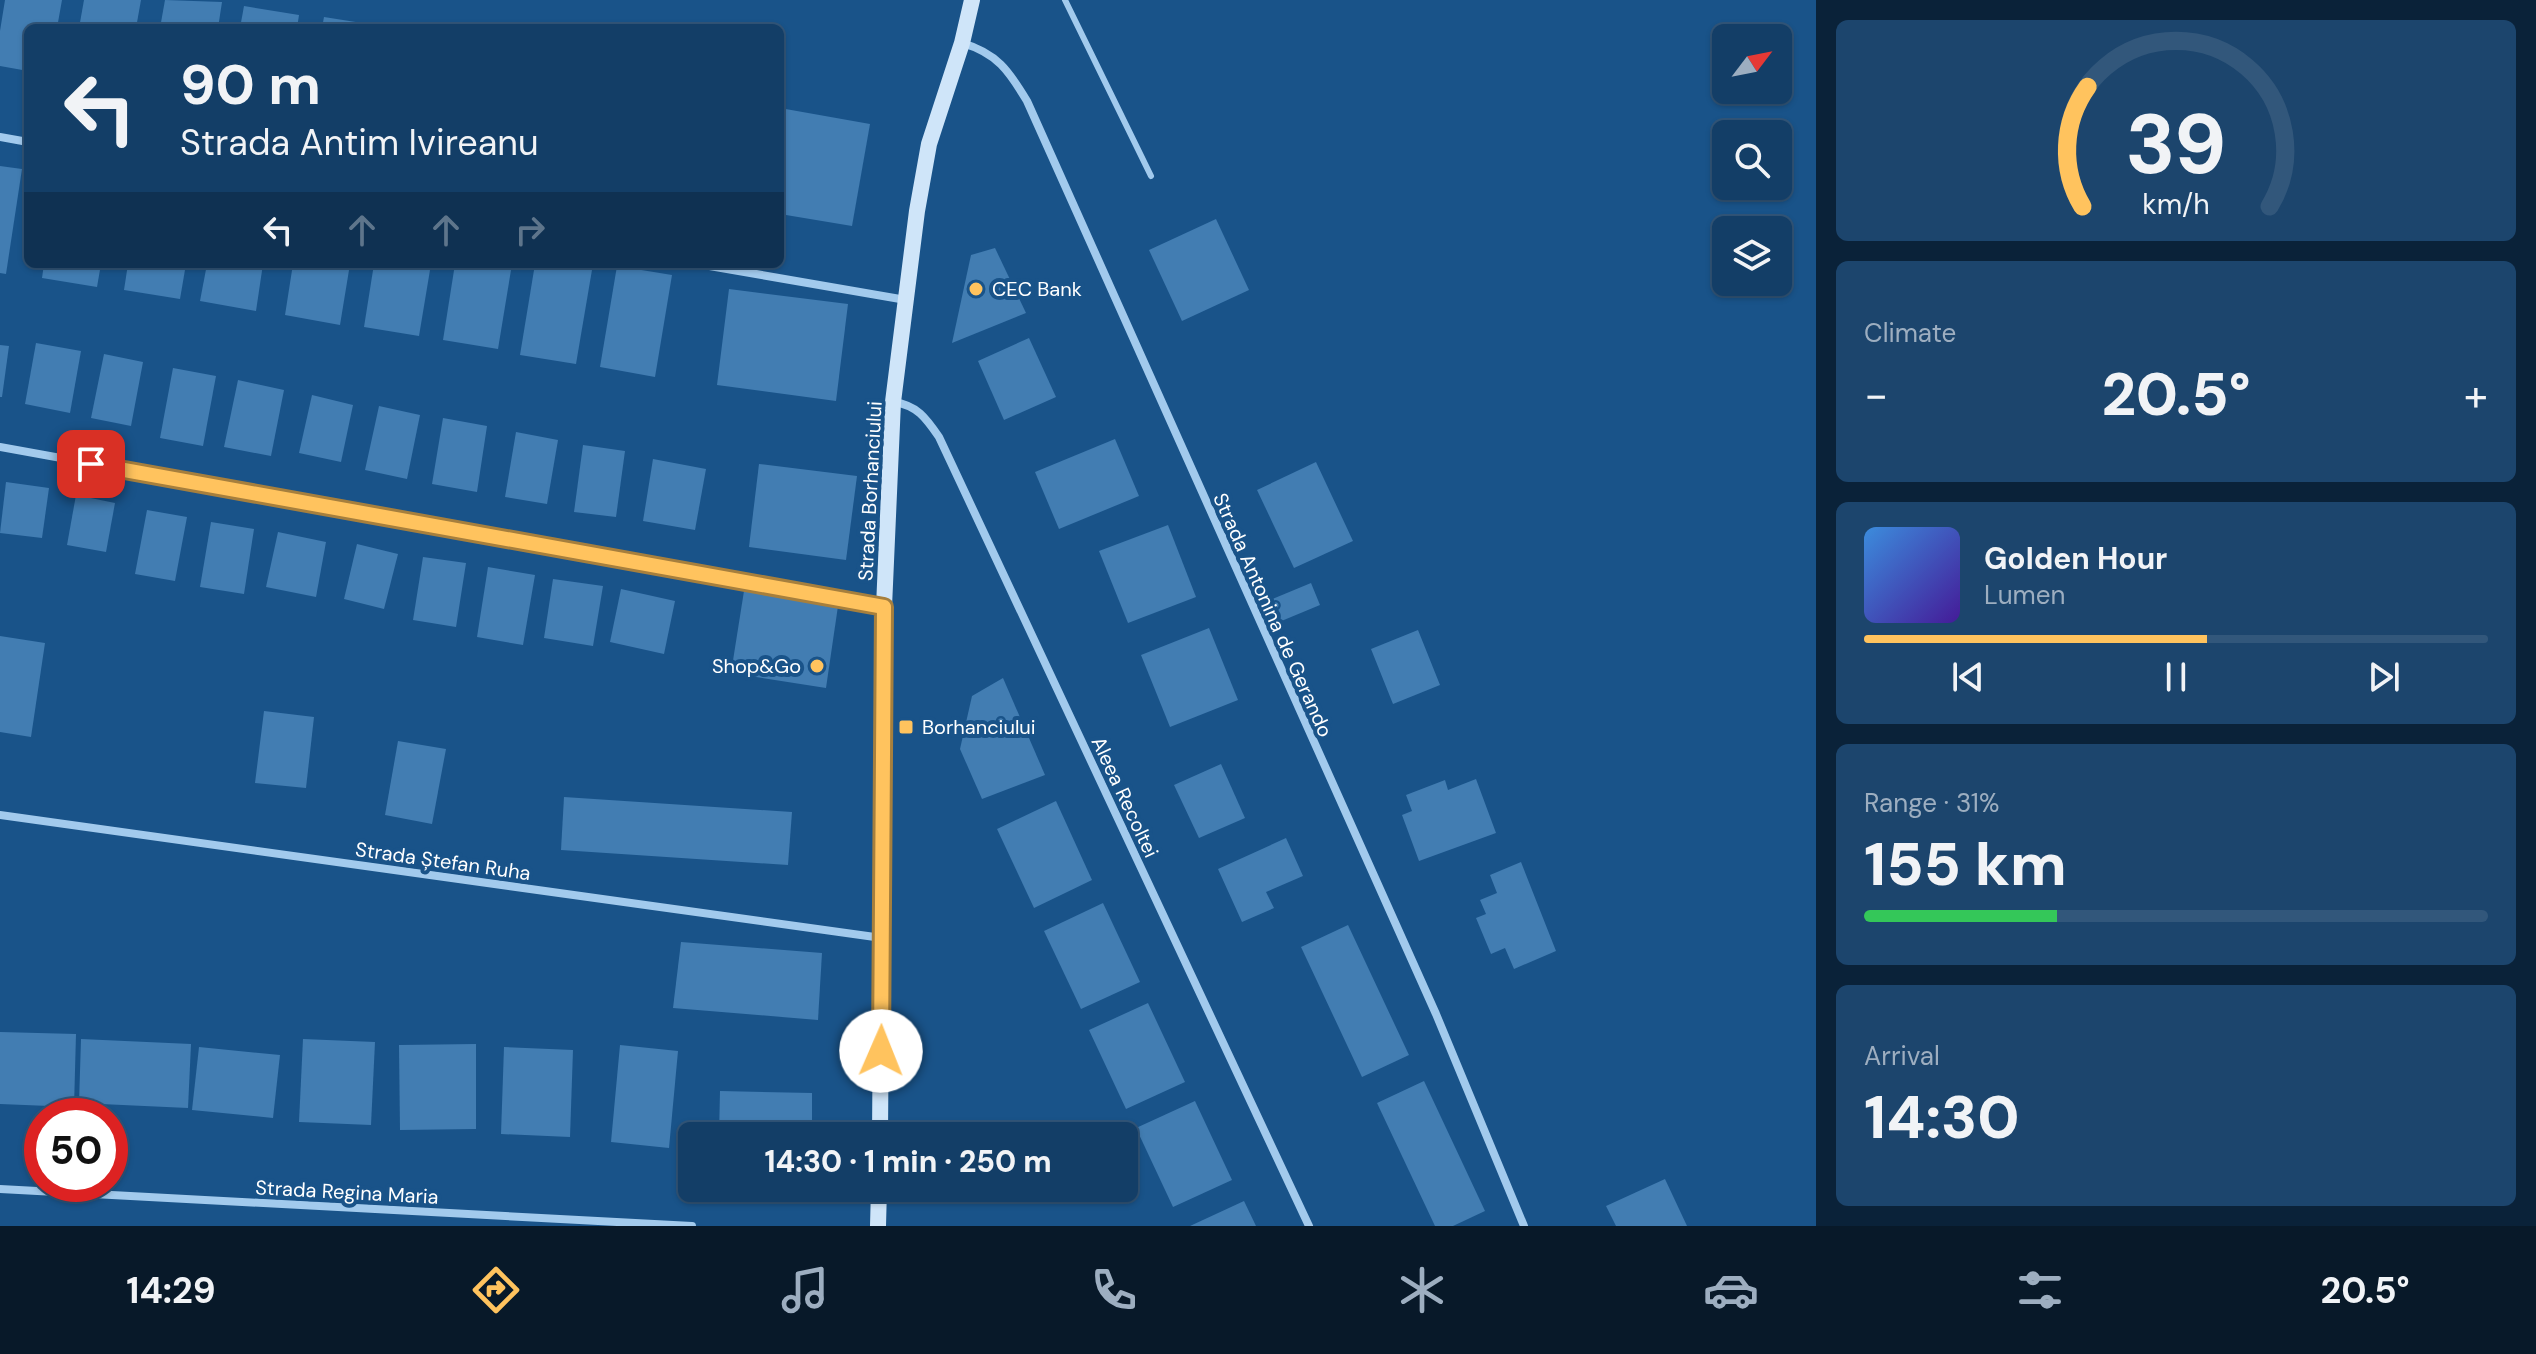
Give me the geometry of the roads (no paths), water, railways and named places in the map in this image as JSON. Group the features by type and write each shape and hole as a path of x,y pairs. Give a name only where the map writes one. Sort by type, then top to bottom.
{"main road":[{"name":"Strada Borhanciului","path":"880,1122 884,607 893,402 917,211 929,144 962,43 972,0"},
{"path":"878,1226 879,1202"}],"street":[{"name":"Strada Antonina de Gerando","path":"962,43 979,48 997,59 1012,75 1027,101 1436,1014 1524,1226"},
{"path":"0,137 24,141"},
{"path":"721,268 907,300"},
{"name":"Aleea Recoltei","path":"893,402 909,404 924,415 939,437 1309,1226"},
{"path":"0,447 884,607"},
{"name":"Strada Ștefan Ruha","path":"0,815 882,938"},
{"name":"Strada Regina Maria","path":"0,1189 534,1222 692,1226"}],"lane":[{"path":"1065,0 1151,176"}],"place":[{"name":"CEC Bank","path":"976,289"},
{"name":"Shop&Go","path":"817,666"},
{"name":"Borhanciului","path":"906,727"}]}
